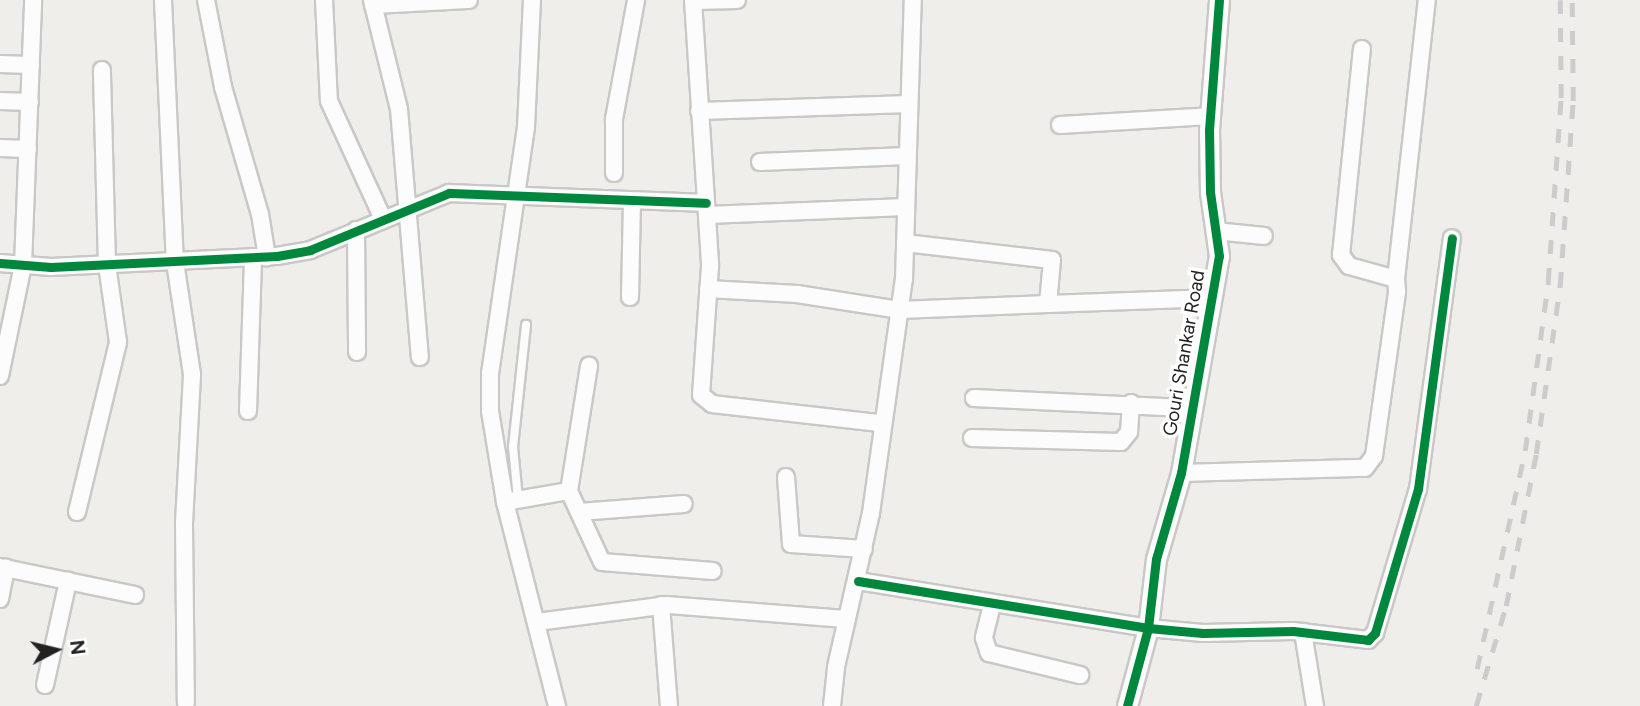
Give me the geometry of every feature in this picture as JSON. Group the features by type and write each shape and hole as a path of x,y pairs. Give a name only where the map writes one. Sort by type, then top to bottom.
{"street":[{"path":"0,376 23,265 33,0"},
{"path":"163,0 175,262 192,375 184,524 186,703"},
{"path":"206,0 223,87 260,214 260,257 247,411"},
{"path":"324,0 330,101 383,219"},
{"path":"420,357 409,207 394,76 372,2 469,0"},
{"path":"532,0 517,194 490,373 490,411 557,706"},
{"path":"614,173 614,119 636,0"},
{"path":"737,0 693,1 706,209 708,289 701,386 705,401 880,424"},
{"path":"832,706 846,619 858,581 864,549 880,424 899,310 905,243 913,0"},
{"name":"Gouri Shankar Road","path":"1127,706 1148,628 1156,559 1181,473 1190,408 1219,256 1210,192 1210,116 1219,0"},
{"path":"1181,473 1369,466 1379,434 1427,0"},
{"path":"1362,50 1341,255 1349,266 1396,279"},
{"path":"0,64 31,65"},
{"path":"77,512 117,359 107,265 102,70"},
{"path":"0,101 30,102"},
{"path":"699,111 909,104"},
{"path":"1060,125 1210,116"},
{"path":"0,148 28,149"},
{"path":"760,162 907,156"},
{"path":"0,263 107,265 260,257 310,250 409,207 449,193 632,201 706,209 906,207"},
{"path":"630,297 632,201"},
{"path":"356,230 357,352"},
{"path":"1216,231 1264,236"},
{"path":"858,581 1148,628 1203,633 1303,632 1360,641 1375,633 1418,489 1452,238"},
{"path":"905,243 1052,260 1048,304"},
{"path":"708,289 797,294 899,310 1213,298"},
{"path":"589,366 569,491 602,562 713,571"},
{"path":"974,398 1131,403 1190,408"},
{"path":"972,438 1121,442 1129,432 1131,403"},
{"path":"786,477 790,544 864,549"},
{"path":"512,500 569,491"},
{"path":"579,512 684,504"},
{"path":"0,599 3,567 135,595"},
{"path":"46,685 68,581"},
{"path":"992,604 984,638 989,653 1080,675"},
{"path":"537,622 661,605 846,619"},
{"path":"661,605 669,706"},
{"path":"1303,632 1315,706"}],"lane":[{"path":"512,500 513,447 526,325"}],"railway":[{"path":"1477,669 1525,451 1548,282 1561,98 1560,0"},
{"path":"1476,706 1506,606 1536,454 1560,286 1573,101 1572,0"}],"cycle path":[{"path":"1127,706 1148,628 1156,559 1181,473 1219,256 1210,192 1209,130 1219,0"},
{"path":"0,263 51,267 277,256 310,250 449,193 706,203"},
{"path":"858,581 1148,628 1203,633 1293,631 1368,640 1375,633 1418,489 1452,238"}]}
